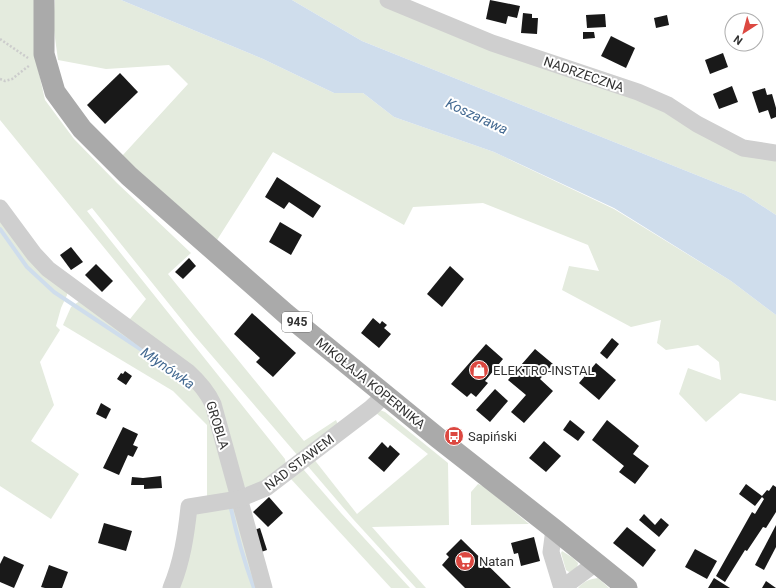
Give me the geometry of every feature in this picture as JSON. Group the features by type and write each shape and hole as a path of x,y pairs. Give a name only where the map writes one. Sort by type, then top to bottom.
{"main road":[{"name":"MIKOŁAJA KOPERNIKA","path":"44,2 44,54 55,92 82,130 129,176 286,314 627,588"}],"street":[{"name":"NADRZECZNA","path":"388,0 492,43 638,92 668,104 697,124 743,148 776,153"},
{"name":"GROBLA","path":"0,208 34,254 48,269 188,372 208,393 213,404 264,588"},
{"name":"NAD STAWEM","path":"171,588 178,571 189,507 239,499 266,488 371,408 385,394"},
{"path":"554,529 551,552 562,588 596,562"}],"path":[{"path":"0,39 34,62 12,79 5,82 0,79"}],"shaded area":[{"path":"0,0 37,0 34,51 45,100 74,139 117,183 191,253 168,274 304,441 336,420 339,427 299,457 194,335 92,208 87,211 285,459 286,465 284,470 248,488 239,485 217,407 126,324 146,299 0,120"},
{"path":"55,0 121,0 263,59 334,93 363,93 394,117 494,152 614,209 731,281 776,315 776,401 740,393 706,422 679,394 688,368 721,380 719,362 698,345 666,350 657,343 661,320 631,327 562,290 569,266 599,271 588,245 483,203 413,207 404,225 273,152 217,240 122,156 188,84 169,65 106,69 58,60 53,23"},
{"path":"292,0 379,0 491,47 636,97 776,158 776,215 744,194 362,41"},
{"path":"0,210 68,290 56,326 60,330 40,362 54,405 31,441 79,474 51,519 0,486"},
{"path":"81,300 201,387 232,485 228,495 207,499 207,425 173,391 63,325 71,307"},
{"path":"380,410 385,412 448,463 449,525 372,527 426,588 416,588 353,519 306,464 313,458 357,514 428,454 376,413"},
{"path":"303,469 410,588 391,588 291,479"},
{"path":"478,484 485,487 529,524 471,525 471,492"},
{"path":"235,503 261,588 171,588 195,511"},
{"path":"562,551 578,563 576,568 572,571 569,572 566,570 561,553"},
{"path":"598,578 609,588 578,588 587,581"}],"water":[{"name":"Koszarawa","path":"121,0 292,0 362,41 744,194 776,215 776,315 731,281 614,208 494,152 394,117 363,93 334,93 263,59"}],"building":[{"path":"490,0 520,6 517,18 508,16 506,24 486,19"},
{"path":"523,13 532,14 532,18 538,18 537,34 521,33"},
{"path":"605,14 606,27 587,28 586,15"},
{"path":"667,15 669,25 656,28 654,18"},
{"path":"583,32 594,32 595,38 583,39"},
{"path":"611,36 635,48 626,68 601,56"},
{"path":"723,53 728,67 710,74 705,60"},
{"path":"120,73 138,92 105,124 87,105"},
{"path":"732,86 738,102 719,109 713,94"},
{"path":"765,88 767,95 772,94 776,108 776,117 771,119 768,110 759,113 752,92"},
{"path":"277,177 321,206 313,218 289,202 284,209 265,197"},
{"path":"280,222 302,235 291,255 269,242"},
{"path":"71,247 83,262 71,270 60,255"},
{"path":"189,258 196,266 183,279 175,272"},
{"path":"96,264 113,281 102,292 85,275"},
{"path":"450,266 464,279 442,307 427,294"},
{"path":"252,313 296,353 273,377 256,362 260,358 234,334"},
{"path":"373,318 380,324 382,321 387,325 384,328 391,334 379,348 361,333"},
{"path":"612,338 619,344 607,359 600,353"},
{"name":"ELEKTRO-INSTAL","path":"486,344 503,359 485,381 488,383 476,397 471,393 467,397 451,384"},
{"path":"535,349 553,364 540,379 553,391 524,423 511,412 526,395 508,380"},
{"path":"596,363 616,380 599,400 579,383"},
{"path":"125,371 132,376 126,385 117,379 121,373 123,374"},
{"path":"495,389 508,401 490,422 476,410"},
{"path":"101,403 111,409 106,419 96,414"},
{"path":"570,420 585,432 578,441 563,430"},
{"path":"607,420 639,446 633,454 649,466 635,484 619,472 624,466 592,440"},
{"path":"123,427 138,434 133,445 138,447 133,457 128,455 119,475 103,468"},
{"path":"544,441 561,456 546,472 529,458"},
{"path":"382,442 388,448 390,445 400,454 384,472 368,458"},
{"path":"161,476 162,488 144,489 144,485 131,485 132,477 143,478"},
{"path":"746,484 762,496 767,490 769,491 773,485 776,487 776,512 766,528 763,527 747,551 745,550 725,582 716,576 752,512 755,514 764,499 762,497 755,506 739,494"},
{"path":"269,497 283,513 268,527 253,512"},
{"path":"644,514 655,525 661,518 669,525 659,537 639,520"},
{"path":"104,523 132,531 126,551 98,543"},
{"path":"776,525 776,547 764,570 755,565"},
{"path":"627,527 656,550 643,567 613,543"},
{"path":"260,528 267,550 258,553 251,531"},
{"path":"534,537 540,561 521,566 518,553 514,554 511,543"},
{"name":"Natan","path":"461,539 511,588 465,588 442,565 449,557 446,554"},
{"path":"695,549 717,561 707,579 685,567"},
{"path":"4,556 24,565 14,588 0,582 0,564"},
{"path":"49,565 68,572 62,588 41,587"},
{"path":"714,578 730,588 708,588"},
{"path":"766,581 776,588 762,588"}],"waterway":[{"name":"Młynówka","path":"0,229 27,267 54,292 163,364"},
{"name":"Młynówka","path":"230,504 240,547 254,588"}],"place":[{"name":"ELEKTRO-INSTAL","path":"479,370"},
{"name":"Sapiński","path":"454,436"},
{"name":"Natan","path":"465,561"}]}
